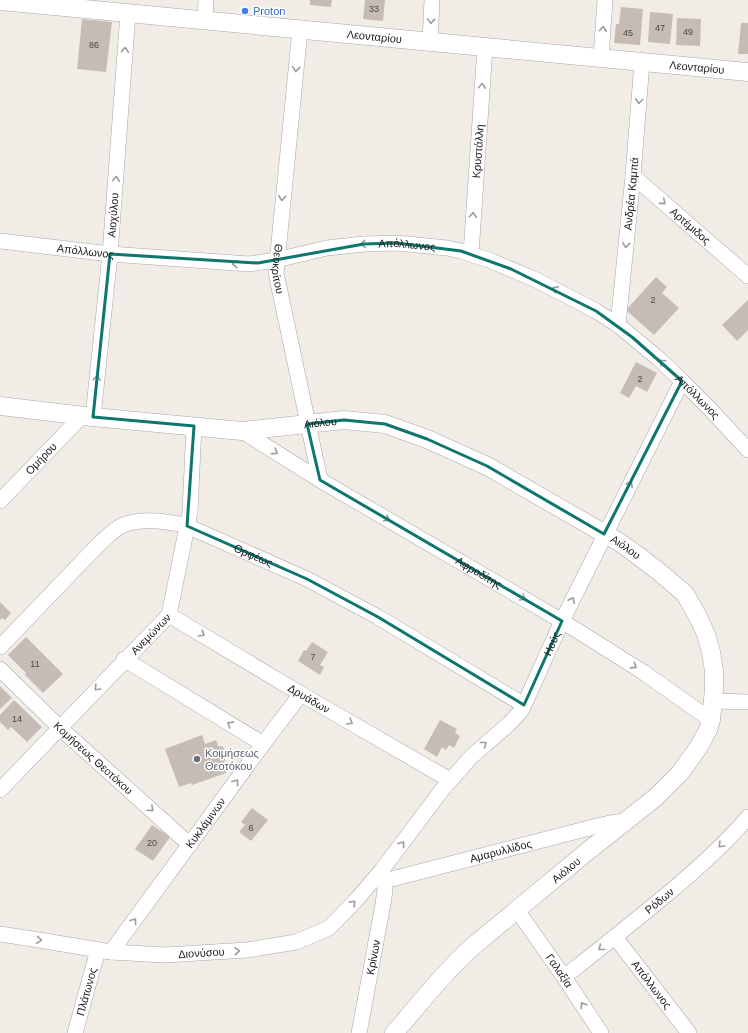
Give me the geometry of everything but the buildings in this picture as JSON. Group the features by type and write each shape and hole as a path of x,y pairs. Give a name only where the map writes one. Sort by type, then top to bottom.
{"street":[{"path":"205,20 206,0"},
{"path":"430,42 432,0"},
{"path":"601,58 605,0"},
{"name":"Λεονταρίου","path":"0,1 748,72"},
{"name":"Αιοχύλου","path":"87,416 110,254 128,13"},
{"name":"Θεοκρίτου","path":"300,30 276,260 276,273 320,480"},
{"name":"Κρυστάλλη","path":"471,254 485,48"},
{"name":"Ανδρέα Καμπά","path":"618,325 633,176 642,62"},
{"name":"Αρτέμιδος","path":"633,176 748,276"},
{"name":"Απόλλωνος","path":"0,241 110,254 241,264 276,260 327,248 378,243 397,243 447,248 471,254 511,269 548,286 596,311 618,325 659,359 682,381 748,450"},
{"name":"Ηούς","path":"381,878 450,780 471,757 516,717 524,705 604,534 682,381"},
{"name":"Αιόλου","path":"0,406 242,431 344,420 385,424 487,466 604,534 624,546 663,575 682,592 690,602 703,628 711,652 714,676 714,701 711,720 698,748 671,784 494,928 454,964 394,1033"},
{"name":"Ομήρου","path":"0,501 87,416"},
{"name":"Ανεμώνων","path":"0,790 124,659 169,614 190,512 194,426"},
{"name":"Αφροδίτης","path":"242,431 320,480 562,621 643,672 711,720"},
{"name":"Ορφέως","path":"0,647 110,534 120,527 130,523 151,521 187,526 307,579 378,617 524,705"},
{"name":"Δρυάδων","path":"169,614 301,694 450,780"},
{"path":"124,659 263,744"},
{"name":"Κομήσεως Θεοτόκου","path":"0,669 59,727 190,845"},
{"name":"Κυκλάμινων","path":"104,951 190,845 301,694"},
{"path":"714,701 748,702"},
{"name":"Ρόδων","path":"564,977 615,937 697,868 748,817"},
{"name":"Αμαρυλλίδος","path":"381,878 597,826 626,821"},
{"name":"Διονύσου","path":"0,934 45,940 104,951 165,955 247,950 296,942 329,928 358,898 381,878"},
{"name":"Κρίνων","path":"360,1033 384,904 385,890 381,878"},
{"name":"Γαλαξία","path":"517,910 601,1033"},
{"name":"Απόλλωνος","path":"615,937 689,1033"},
{"name":"Πλάτωνος","path":"75,1033 104,951"}],"highlighted area":[{"path":"397,243 461,251 511,269 596,311 632,337 682,381 604,534 487,466 427,439 385,424 344,420 307,424 320,480 562,621 524,705 378,617 307,579 187,526 194,426 93,417 110,254 258,263 364,244"}],"place":[{"name":"Proton","path":"245,11"},
{"name":"Κοιμήσεως Θεοτόκου","path":"197,759"}]}
